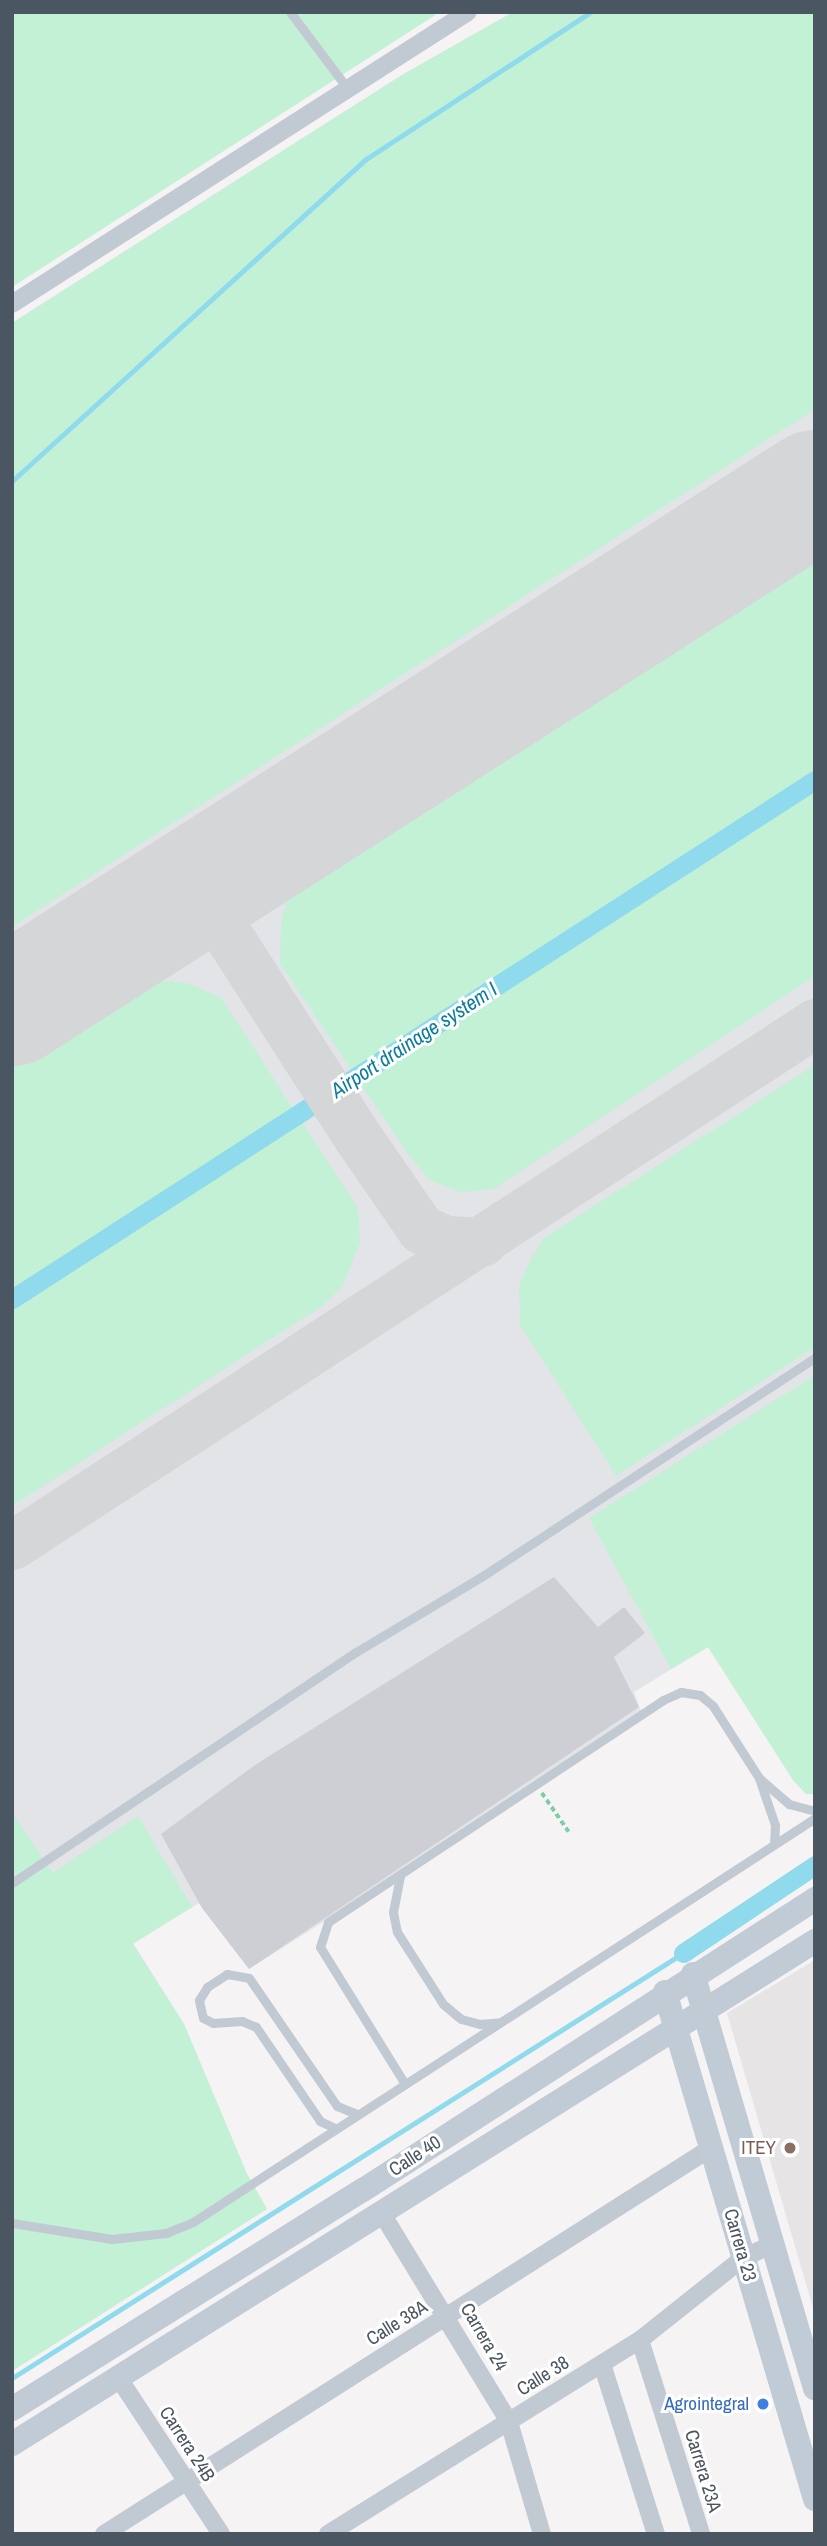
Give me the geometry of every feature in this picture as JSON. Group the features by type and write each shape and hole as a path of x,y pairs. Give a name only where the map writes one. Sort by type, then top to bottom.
{"main road":[{"name":"Calle 40","path":"12,2409 363,2190 665,1992 815,1899"},
{"name":"Calle 40","path":"12,2444 815,1941"},
{"name":"Carrera 23","path":"693,1974 815,2388"},
{"name":"Carrera 23","path":"665,1992 815,2499"}],"street":[{"path":"12,303 468,12"},
{"name":"Calle 38A","path":"104,2534 711,2148"},
{"name":"Carrera 24","path":"381,2212 448,2316 509,2422 542,2534"},
{"name":"Calle 38","path":"328,2534 640,2340 743,2258 773,2244"},
{"name":"Carrera 23A","path":"640,2340 701,2534"},
{"path":"602,2364 656,2534"},
{"name":"Carrera 24B","path":"118,2377 221,2534"}],"lane":[{"path":"290,12 348,89"},
{"path":"12,1883 356,1652 481,1577 815,1358"},
{"path":"405,2084 324,1955 320,1937 328,1922 663,1700 681,1692 700,1695 713,1706 759,1779 775,1825 774,1844"},
{"path":"759,1779 789,1804 815,1811"},
{"path":"12,2223 112,2239 166,2233 193,2222 815,1818"},
{"path":"400,1876 393,1921 443,2004 461,2019 480,2024 503,2022"},
{"path":"335,2128 320,2121 256,2027 242,2021 214,2023 203,2018 200,2000 207,1987 227,1974 249,1978 337,2106 357,2114"}],"path":[{"path":"537,1784 569,1832"}],"shaded area":[{"path":"513,12 815,12 815,1794 806,1794 793,1780 708,1647 634,1692 641,1711 412,1866 249,1969 199,1903 133,1943 184,2024 247,2174 267,2209 12,2371 12,323 402,75"},
{"name":"ITEY","path":"815,1960 815,2315 727,2013"}],"green space":[{"path":"12,12 440,12 12,287"},
{"path":"513,12 815,12 815,409 12,927 12,323 402,75"},
{"path":"815,547 815,976 493,1189 461,1192 431,1181 410,1157 280,964 281,922 288,897 307,868"},
{"path":"147,979 188,983 221,998 358,1208 360,1242 343,1286 322,1306 12,1506 12,1066"},
{"path":"815,1065 815,1347 616,1476 520,1325 519,1286 530,1261 544,1238"},
{"path":"815,1375 815,1794 806,1794 793,1780 708,1647 671,1669 589,1518"},
{"path":"12,1813 53,1873 138,1816 192,1907 133,1944 184,2024 247,2174 267,2209 12,2371"}],"building":[{"path":"554,1577 598,1627 624,1607 645,1633 614,1657 639,1707 249,1969 202,1908 161,1834 255,1765"}],"waterway":[{"path":"12,481 366,159 591,12"},
{"name":"Airport drainage system I","path":"12,1299 815,780"},
{"path":"683,1953 815,1865"},
{"path":"12,2378 683,1953"}],"taxiway":[{"path":"236,860 219,906 224,929 357,1136 421,1229 446,1240 482,1242"},
{"path":"154,913 186,911 224,929"},
{"path":"12,1545 815,1023"}],"runway":[{"path":"12,1005 815,491"}],"place":[{"name":"ITEY","path":"790,2148"},
{"name":"Agrointegral","path":"763,2404"}]}
